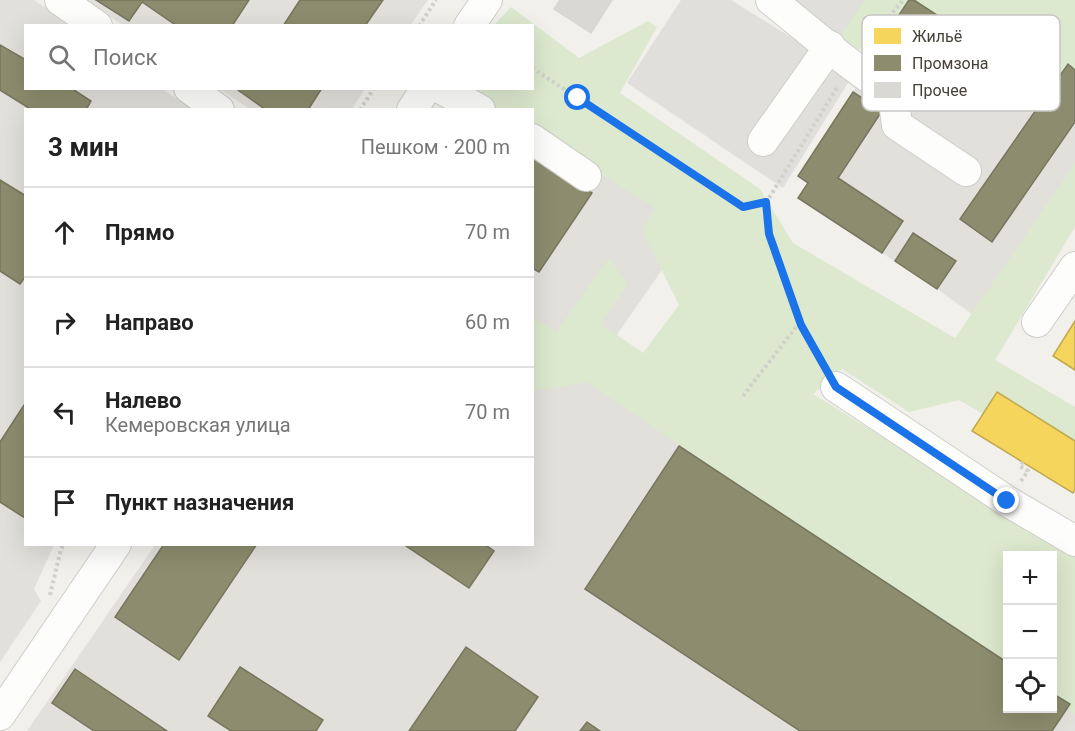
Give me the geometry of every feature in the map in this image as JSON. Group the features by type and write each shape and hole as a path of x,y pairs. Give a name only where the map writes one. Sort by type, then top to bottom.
{"street":[{"path":"60,0 94,24"},
{"path":"470,24 486,0"},
{"path":"771,0 862,74"},
{"path":"763,141 841,55"},
{"path":"192,90 216,108"},
{"path":"413,108 425,90"},
{"path":"444,90 476,108"},
{"path":"895,111 897,125 966,171"},
{"path":"534,140 586,176"},
{"path":"1037,322 1075,267"},
{"path":"836,387 1007,501 1075,541"},
{"path":"0,715 115,546"}],"path":[{"path":"419,24 436,0"},
{"path":"886,15 903,0"},
{"path":"836,387 801,325 769,234 766,202 841,55 862,36"},
{"path":"534,69 743,207 766,202"},
{"path":"361,108 373,90"},
{"path":"743,396 799,323 801,325"},
{"path":"1023,462 1020,466 1028,471"},
{"path":"49,602 63,546"}],"shaded area":[{"path":"0,0 34,0 70,24 24,24 24,90 164,90 190,108 24,108 24,546 54,546 34,589 41,601 0,662"},
{"path":"84,0 428,0 411,24 121,24"},
{"path":"681,0 731,0 823,57 851,78 783,188 627,83"},
{"path":"787,0 865,0 839,37"},
{"path":"909,0 967,15 899,15"},
{"path":"1060,39 1075,43 1075,177 972,314 798,198 808,183 798,176 862,76 862,111 1060,111"},
{"path":"221,90 364,90 352,108 248,108"},
{"path":"465,90 522,90 706,207 604,353 1003,704 1003,713 1057,713 1057,697 1075,657 1075,731 27,731 154,546 534,546 534,108 453,108"}],"green space":[{"path":"852,0 1075,0 1075,88 1060,80 1060,15 862,15 862,50 843,45 838,21"},
{"path":"511,7 534,24 495,24"},
{"path":"648,21 657,27 620,93 760,189 793,243 955,338 1075,163 1075,227 995,360 1075,407 1075,467 959,400 909,412 842,369 813,394 1075,556 1075,714 1057,701 1057,551 1003,551 1003,665 587,382 534,391 534,318 556,332 609,258 628,284 601,324 643,353 679,305 642,230 655,208 534,132 534,108 498,108 478,90 534,90 534,24 579,58"}],"building: Жильё":[{"path":"1075,321 1075,370 1053,356"},
{"path":"997,392 1075,441 1075,490 1073,493 972,431"}],"building: Промзона":[{"path":"96,0 249,0 233,24 174,24 142,2 129,21"},
{"path":"300,0 383,0 366,24 284,24"},
{"path":"909,0 914,0 937,15 899,15"},
{"path":"0,45 24,59 24,90 74,90 91,101 87,108 29,108 0,90"},
{"path":"1068,64 1075,70 1075,122 992,242 960,219 1035,111 1060,111 1060,75"},
{"path":"238,90 321,90 309,108 263,108"},
{"path":"853,92 862,98 862,111 882,111 838,178 903,221 882,253 798,198 808,183 798,176"},
{"path":"534,155 592,193 539,272 534,269"},
{"path":"0,180 24,195 24,279 20,284 0,271"},
{"path":"913,233 956,261 937,289 895,261"},
{"path":"24,405 24,517 0,502 0,442"},
{"path":"679,446 1003,660 1003,713 1057,713 1057,696 1070,704 1052,731 800,731 585,589"},
{"path":"163,546 256,546 179,660 115,617"},
{"path":"406,546 487,546 494,551 469,588"},
{"path":"466,647 538,697 515,731 409,731"},
{"path":"240,667 323,720 316,731 231,731 208,716"},
{"path":"75,669 167,731 94,731 52,703"},
{"path":"587,722 600,731 580,731"}],"building: Прочее":[{"path":"560,0 612,0 591,33 554,9"}],"route":[{"path":"578,98 743,207 766,202 769,234 801,325 836,387 1007,501"}]}
